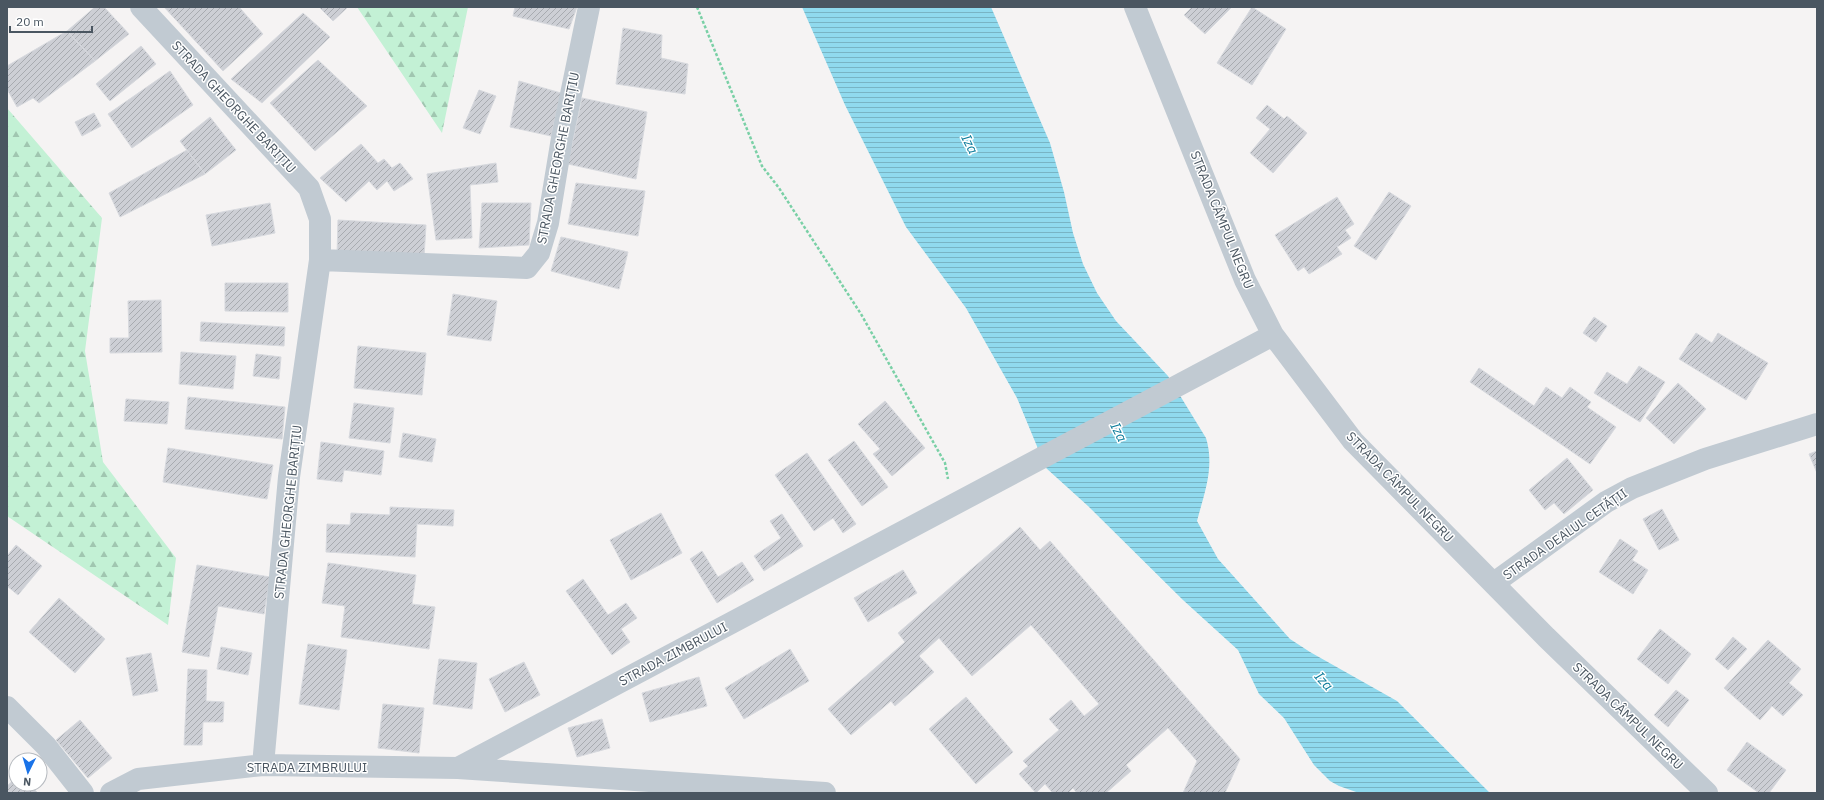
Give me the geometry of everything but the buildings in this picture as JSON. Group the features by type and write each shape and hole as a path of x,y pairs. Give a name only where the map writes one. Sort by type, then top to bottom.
{"street":[{"name":"STRADA GHEORGHE BARIȚIU","path":"141,7 310,188 320,219 320,260 289,477 263,765"},
{"name":"STRADA GHEORGHE BARIȚIU","path":"320,260 527,268 539,253 548,223 562,138 589,7"},
{"name":"STRADA CÂMPUL NEGRU","path":"1136,7 1245,280 1273,335 1353,441 1546,637 1707,793"},
{"name":"STRADA ZIMBRULUI","path":"458,768 1273,335"},
{"name":"STRADA DEALUL CETĂȚII","path":"1494,583 1606,502 1632,488 1705,459 1817,424"},
{"path":"7,707 46,746 83,793"},
{"name":"STRADA ZIMBRULUI","path":"111,793 138,779 263,765 458,768 825,793"}],"path":[{"path":"697,7 762,166 779,188 861,314 945,463 949,485 949,507"}],"green space":[{"path":"357,7 468,7 442,133"},
{"path":"7,108 102,218 85,351 103,462 176,558 168,625 7,516"}],"water":[{"name":"Iza","path":"802,7 991,7 1050,143 1064,192 1073,233 1083,264 1097,293 1116,321 1168,376 1206,438 1209,459 1208,480 1197,521 1218,559 1290,639 1310,652 1397,701 1490,793 1359,793 1330,781 1314,765 1284,718 1259,694 1238,650 1183,600 1088,506 1046,468 1017,398 966,308 906,227 845,105"}]}
